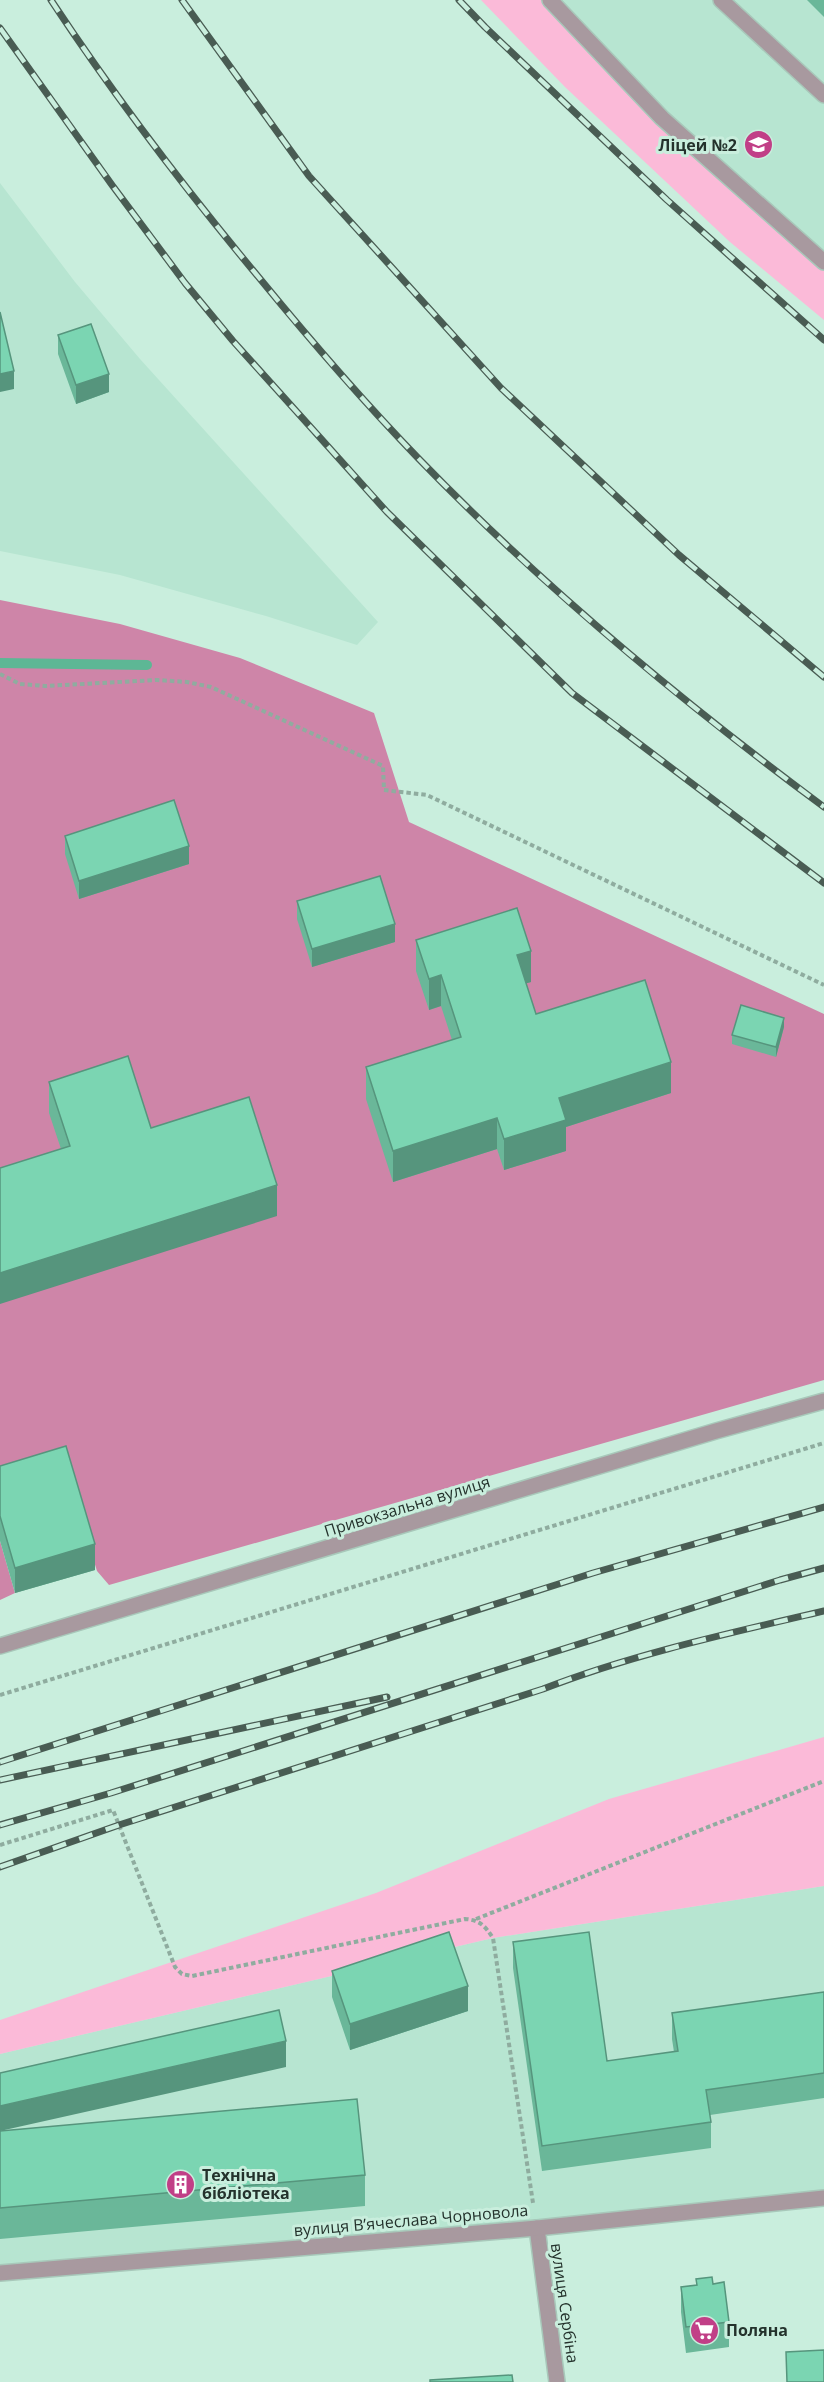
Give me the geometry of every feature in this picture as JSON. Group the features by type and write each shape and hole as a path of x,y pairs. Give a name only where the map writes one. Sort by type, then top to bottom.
{"street":[{"path":"550,0 663,118 824,262"},
{"path":"722,0 824,95"},
{"name":"Привокзальна вулиця","path":"0,1646 716,1431 824,1401"},
{"name":"вулиця Вʼячеслава Чорновола","path":"0,2273 537,2228 824,2198"},
{"name":"вулиця Сербіна","path":"537,2228 557,2382"}],"path":[{"path":"0,674 20,684 45,686 157,680 187,682 211,687 383,765 384,790 427,795 824,985"},
{"path":"0,1695 824,1443"},
{"path":"0,1845 113,1810 175,1967 182,1974 192,1976 465,1919 476,1919 824,1781"},
{"path":"476,1919 486,1927 493,1938 537,2228"}],"shaded area":[{"path":"481,0 550,0 577,30 824,262 824,320 730,242 565,87"},
{"name":"Ліцей №2","path":"550,0 824,0 824,262 783,227"},
{"path":"0,183 75,282 140,359 378,622 357,645 266,616 120,575 0,551"},
{"path":"0,600 120,624 240,658 374,713 409,822 824,1014 824,1380 109,1585 97,1571 66,1472 0,1491"},
{"path":"0,1541 15,1593 0,1600"},
{"path":"824,1737 824,1886 493,1938 0,2054 0,2020 376,1893 609,1799"},
{"path":"824,1886 824,2198 0,2273 0,2054 493,1938"}],"building":[{"path":"0,312 14,371 0,374"},
{"path":"91,324 109,374 76,385 58,335"},
{"path":"174,800 189,846 79,881 65,836"},
{"path":"380,876 395,924 312,949 297,901"},
{"path":"517,908 531,951 517,955 536,1014 645,980 671,1062 559,1098 566,1120 504,1139 497,1118 393,1151 366,1067 461,1037 441,975 429,979 416,940"},
{"path":"741,1005 784,1018 776,1047 732,1035"},
{"path":"128,1056 151,1128 249,1097 277,1185 0,1273 0,1168 70,1146 49,1082"},
{"path":"66,1446 95,1544 15,1568 0,1516 0,1466"},
{"path":"449,1932 468,1986 350,2024 332,1971"},
{"path":"589,1932 607,2061 678,2051 672,2013 824,1992 824,2073 706,2090 711,2122 542,2146 513,1942"},
{"path":"279,2010 286,2041 0,2106 0,2073"},
{"path":"357,2099 365,2175 0,2208 0,2131"},
{"path":"712,2277 713,2284 724,2282 729,2322 686,2327 681,2287 697,2285 696,2279"},
{"path":"824,2350 824,2382 787,2382 786,2352"},
{"path":"512,2375 513,2382 430,2382 430,2380"}],"waterway":[{"path":"0,663 147,665"}],"railway":[{"path":"51,0 152,143 206,212 318,348 418,458 514,552 614,641 718,726 824,807"},
{"path":"182,0 309,176 501,388 679,555 824,677"},
{"path":"459,0 667,200 824,340"},
{"path":"0,28 185,283 233,341 387,512 572,693 824,883"},
{"path":"0,1762 593,1573 824,1507"},
{"path":"0,1825 111,1793 824,1568"},
{"path":"0,1867 119,1825 612,1665 682,1645 824,1611"},
{"path":"0,1780 387,1697"}],"place":[{"name":"Ліцей №2","path":"758,145"},
{"name":"Технічна бібліотека","path":"181,2184"},
{"name":"Поляна","path":"705,2330"}]}
